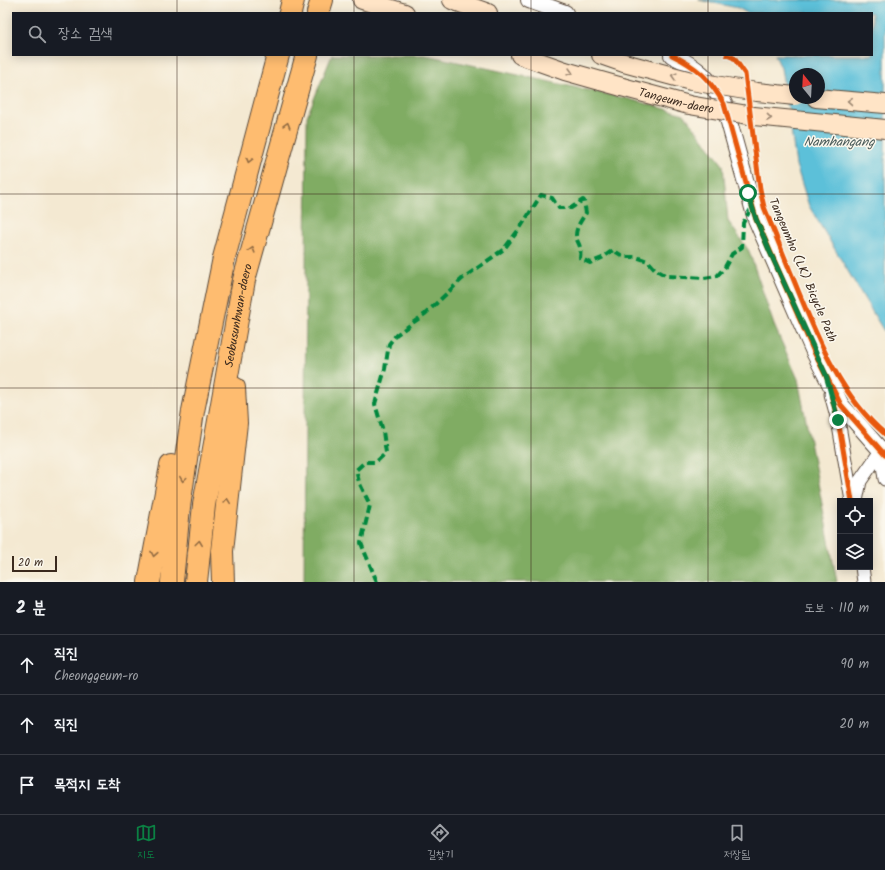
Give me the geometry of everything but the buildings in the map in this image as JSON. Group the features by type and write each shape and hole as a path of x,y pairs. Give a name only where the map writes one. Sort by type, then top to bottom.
{"highway":[{"path":"290,12 293,0"},
{"path":"318,12 322,0"},
{"path":"172,582 179,507 192,411 224,258 278,56"},
{"name":"Seobusunhwan-daero","path":"196,582 204,505 244,280 307,56"},
{"path":"149,582 185,386 199,321 224,258"},
{"path":"222,582 222,551 236,423 232,351"}],"main road":[{"path":"362,0 402,12"},
{"path":"452,0 485,12"},
{"name":"Tangeum-daero","path":"523,56 565,71 689,105 754,116 885,129"},
{"name":"Tangeum-daero","path":"604,56 624,63 691,80 757,92 789,95"},
{"path":"825,99 885,104"}],"street":[{"path":"529,0 562,12"},
{"path":"674,56 700,70 715,86 724,104 756,219 814,352 841,405 883,453 885,480"},
{"path":"826,375 838,420 851,498"},
{"path":"857,498 860,481 883,453"},
{"path":"862,570 864,582"}],"green space":[{"path":"332,56 431,56 629,99 684,114 723,165 728,221 749,251 774,325 798,379 837,582 304,582 307,116"}],"water":[{"name":"Namhangang","path":"699,0 885,0 885,333 809,206 796,165 781,68 775,56 873,56 873,12 745,12 738,8"}],"marked path":[{"path":"377,582 361,543 370,505 359,482 356,470 365,462 376,462 386,453 383,431 375,404 385,369 389,344 396,335 425,314 462,279 504,249 520,228 541,195 552,198 559,208 571,208 583,200 584,201 586,213 576,232 580,247 580,258 590,263 602,258 613,250 624,257 636,257 648,261 656,270 667,276 704,278 717,276 725,267 732,254 742,247 743,223 752,207"}],"cycle path":[{"path":"674,56 696,69 713,87 724,104 756,219 814,352 841,405 885,455"},
{"name":"Tangeumho (LK) Bicycle Path","path":"729,56 734,58 745,74 760,189 764,207 803,303 821,344 843,384 869,419 885,434"},
{"path":"832,397 838,420 851,498"}],"route":[{"path":"748,193 756,219 770,252 814,352 826,375 838,420"}]}
